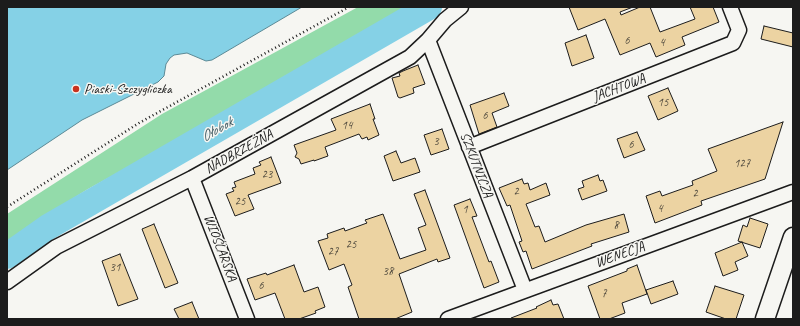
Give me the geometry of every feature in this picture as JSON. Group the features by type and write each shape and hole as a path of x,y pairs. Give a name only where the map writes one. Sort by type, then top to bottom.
{"street":[{"name":"NADBRZEŻNA","path":"7,282 56,246 192,178 410,57 428,40 445,20 461,7"},
{"name":"JACHTOWA","path":"469,147 733,43 739,30 730,7"},
{"name":"SZKUTNICZA","path":"428,40 525,290"},
{"name":"WIOŚLARSKA","path":"192,178 247,319"},
{"name":"WENECJA","path":"448,319 793,192"},
{"path":"765,319 793,237"}],"path":[{"path":"7,207 139,123 349,7"}],"green space":[{"path":"358,7 409,7 329,51 183,137 88,189 40,219 7,244 7,214 162,114"}],"water":[{"name":"Piaski-Szczygliczka","path":"7,7 302,7 212,60 206,61 187,53 174,55 166,64 164,76 158,82 82,120 7,170"}],"building":[{"path":"569,7 633,7 620,12 621,15 640,7 650,7 660,32 695,19 690,7 713,7 719,22 682,37 685,45 656,57 650,43 620,55 605,19 578,30"},
{"path":"764,26 793,33 793,47 761,39"},
{"path":"586,35 594,58 572,66 565,43"},
{"path":"418,65 425,84 413,88 414,93 400,98 398,97 392,78 400,76 399,73"},
{"path":"668,88 678,111 658,120 648,96"},
{"path":"504,93 509,106 492,113 497,127 479,134 470,105"},
{"path":"370,104 375,119 373,119 379,135 368,140 367,137 362,139 359,134 325,147 328,156 314,161 301,164 299,159 295,157 297,153 294,145 336,130 331,119"},
{"path":"783,122 765,179 701,201 702,205 655,223 646,196 660,191 662,196 693,185 692,181 717,171 708,149"},
{"path":"442,129 449,149 431,155 424,135"},
{"path":"637,132 645,150 624,158 617,139"},
{"path":"396,151 401,163 415,158 420,172 393,181 384,156"},
{"path":"271,157 281,183 248,195 254,209 235,216 226,194 234,191 232,188 236,187 234,182 255,174 253,168 261,165 259,162"},
{"path":"598,175 600,181 603,180 607,191 582,200 578,189 584,187 582,181"},
{"path":"522,179 524,184 528,183 530,190 546,183 550,195 526,204 535,227 539,226 545,242 586,225 624,214 629,232 591,244 592,246 532,269 526,251 523,252 519,242 522,241 510,205 507,206 499,188"},
{"path":"425,190 450,258 438,262 437,259 399,274 412,312 395,319 359,319 348,287 352,285 344,264 329,270 318,241 328,238 327,234 344,228 345,231 367,223 365,220 383,214 400,259 426,250 418,228 426,225 414,194"},
{"path":"470,199 477,216 472,217 489,262 491,261 499,282 484,288 454,205"},
{"path":"750,218 768,224 760,248 738,241 743,225 747,227"},
{"path":"154,224 178,283 165,288 142,229"},
{"path":"742,242 748,256 735,262 738,270 723,276 715,253"},
{"path":"120,254 138,299 118,306 102,261"},
{"path":"294,265 304,292 318,287 325,307 315,311 316,313 299,319 285,319 275,293 255,300 247,279 266,273 267,275"},
{"path":"637,265 647,294 622,303 625,313 609,319 600,319 588,286 627,271 627,269"},
{"path":"673,281 678,294 651,304 646,290"},
{"path":"715,286 744,295 736,319 726,319 706,312"},
{"path":"551,300 553,305 558,304 564,319 511,318 537,308 536,307"},
{"path":"192,302 199,319 179,319 174,309"}],"waterway":[{"name":"Ołobok","path":"7,256 48,227 429,7"}],"place":[{"name":"Piaski-Szczygliczka","path":"76,89"}]}
